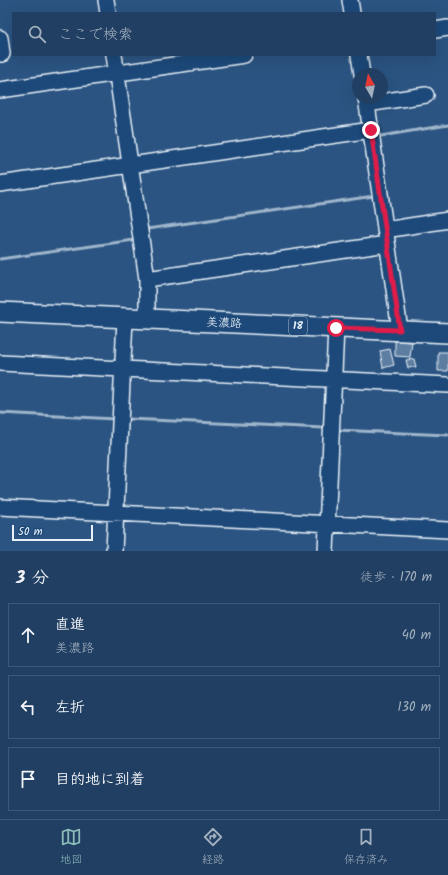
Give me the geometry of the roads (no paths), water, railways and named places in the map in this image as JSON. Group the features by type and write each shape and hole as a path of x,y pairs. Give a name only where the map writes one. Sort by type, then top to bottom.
{"main road":[{"name":"美濃路","path":"0,312 448,333"}],"street":[{"path":"106,0 108,12"},
{"path":"350,0 352,12"},
{"path":"436,30 448,28"},
{"path":"0,38 2,54 0,54"},
{"path":"114,56 147,280 147,320"},
{"path":"0,90 237,56"},
{"path":"360,56 361,68"},
{"path":"388,99 426,95"},
{"path":"367,104 400,330"},
{"path":"0,184 371,130"},
{"path":"147,280 386,237 448,220"},
{"path":"114,551 125,318"},
{"path":"326,551 326,523 336,328"},
{"path":"0,363 448,385"},
{"path":"0,507 448,530"}],"waterway":[{"path":"381,136 448,125"},
{"path":"147,229 374,196 373,193"},
{"path":"0,259 134,240"},
{"path":"0,413 115,419"},
{"path":"129,419 324,428"},
{"path":"336,430 448,435"}]}
